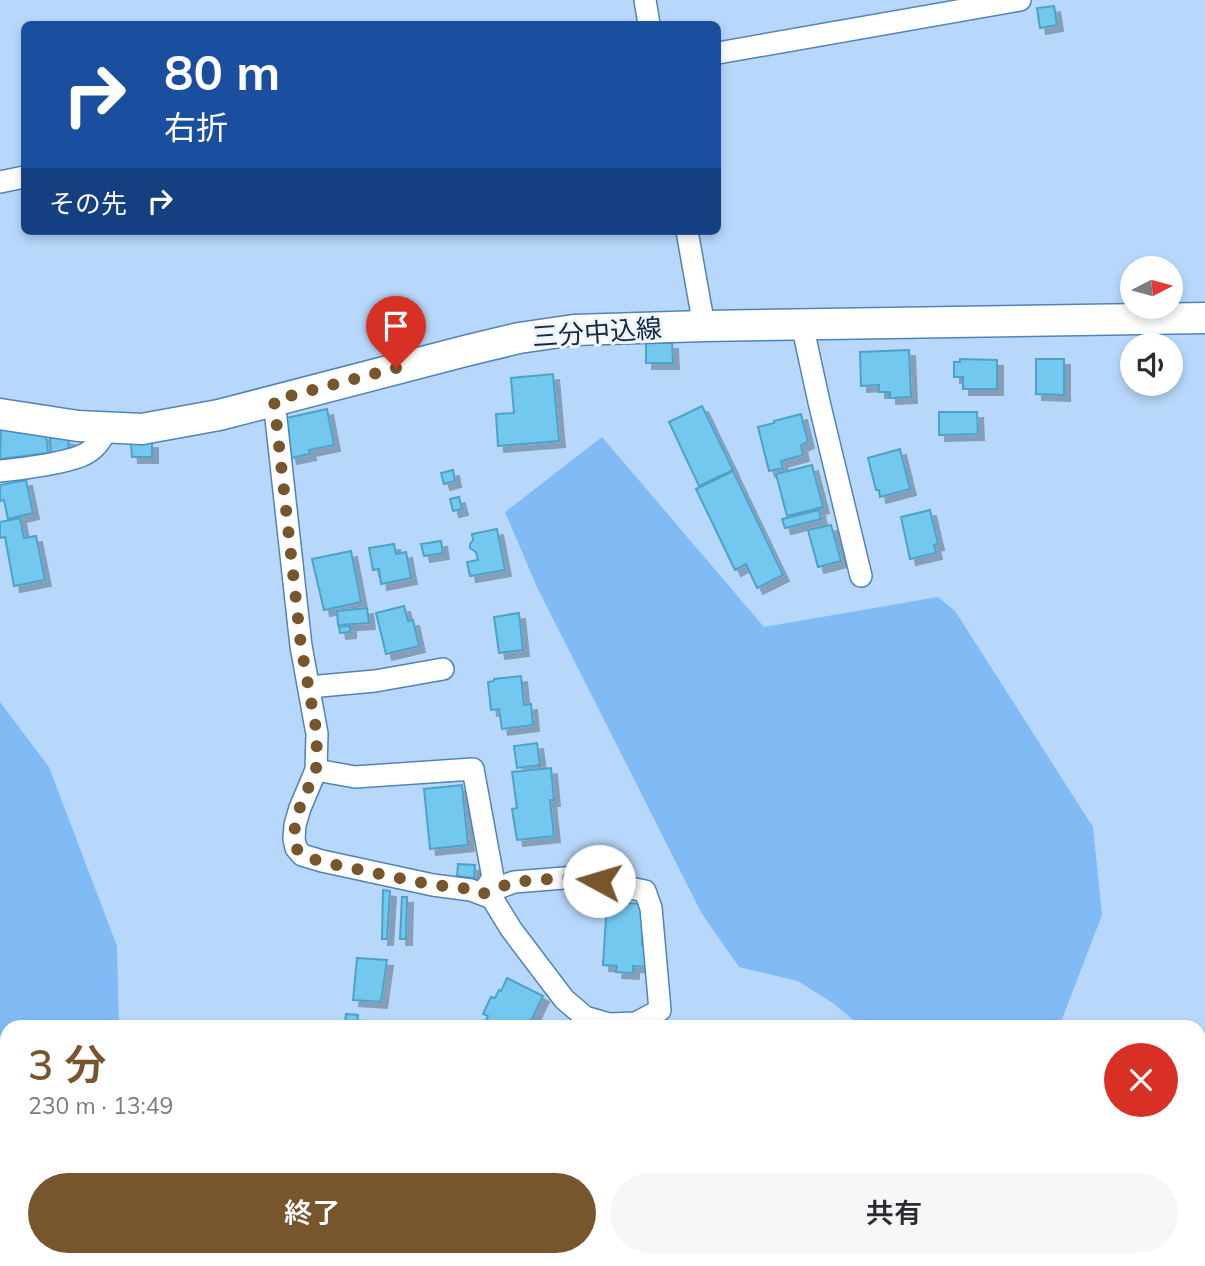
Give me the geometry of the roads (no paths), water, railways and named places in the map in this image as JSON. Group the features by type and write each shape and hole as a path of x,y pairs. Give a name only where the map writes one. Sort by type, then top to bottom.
{"main road":[{"name":"三分中込線","path":"0,414 78,426 142,429 219,415 519,338 574,330 1205,318"}],"street":[{"path":"645,0 648,21"},
{"path":"721,52 1020,0"},
{"path":"0,182 21,178"},
{"path":"688,235 705,326"},
{"path":"802,324 861,576"},
{"path":"274,400 301,646 317,734 316,770 295,825 296,848 302,855 322,862 433,885 460,887 492,898 511,929 564,999 585,1017 595,1020"},
{"path":"0,471 72,459 86,453 99,442 108,428"},
{"path":"309,687 375,681 443,669"},
{"path":"316,770 355,777 473,769 493,877 482,894"},
{"path":"482,894 514,882 576,877 645,891 650,908 660,1010 642,1020"}]}
